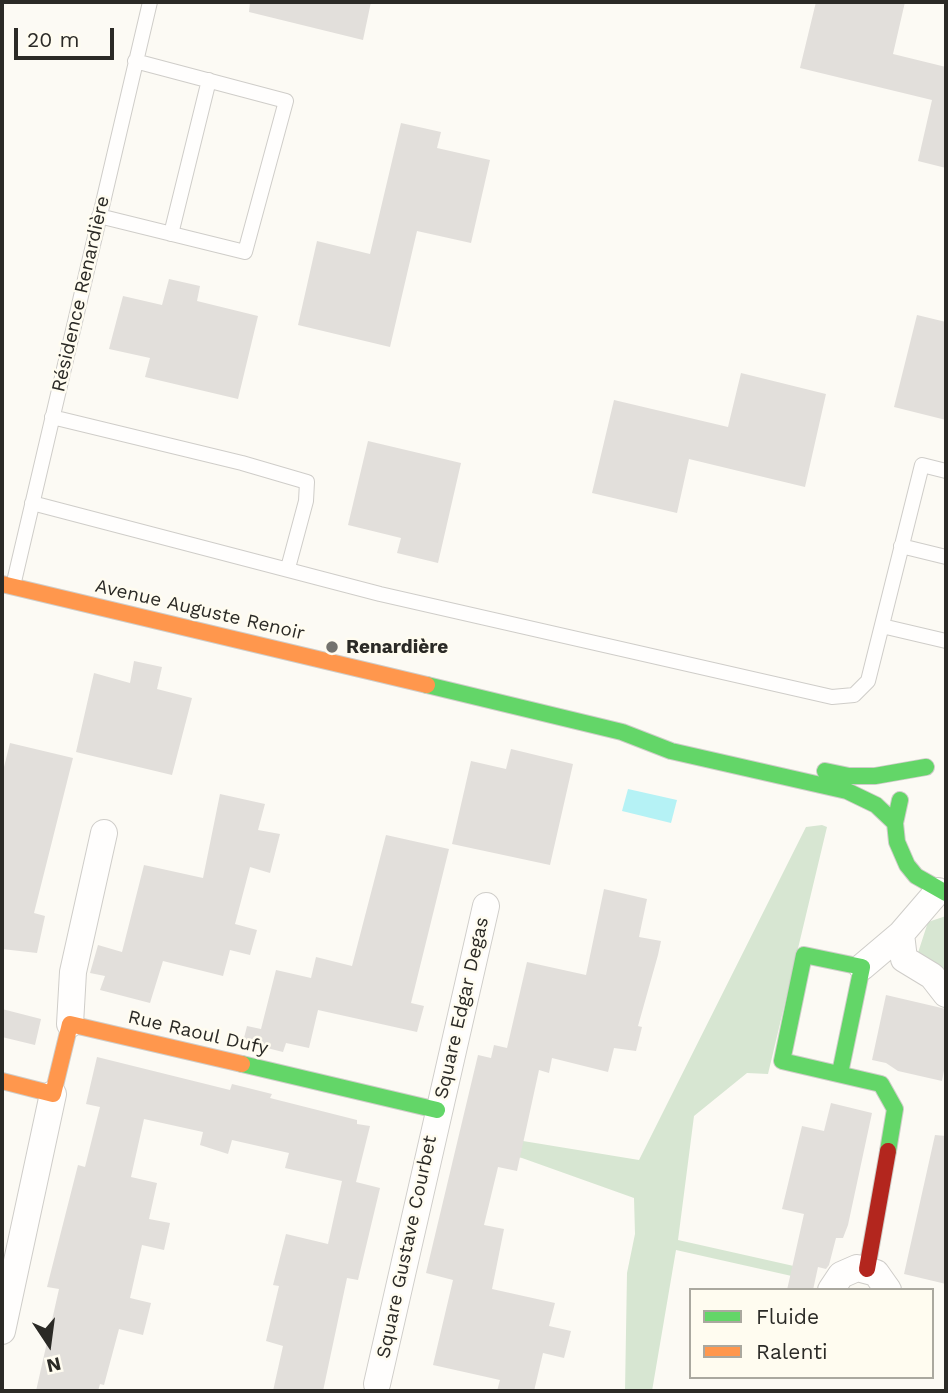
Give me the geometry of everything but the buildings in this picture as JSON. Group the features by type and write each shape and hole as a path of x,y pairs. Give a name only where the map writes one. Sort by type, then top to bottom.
{"main road":[{"name":"Avenue Auguste Renoir","path":"7,585 622,732 671,751 847,791 876,805 895,823"},
{"name":"Avenue Auguste Renoir","path":"622,732 674,735 849,776 876,776 926,767"},
{"path":"942,892 916,876 907,865 897,842 895,823 900,799 909,784 926,767 943,759"},
{"path":"840,1073 862,967 804,955 782,1061 881,1084 895,1108 867,1269"},
{"path":"2,1081 53,1094 70,1024"},
{"name":"Rue Raoul Dufy","path":"70,1024 437,1110"}],"street":[{"path":"70,1024 73,972 104,833"},
{"path":"862,967 901,934 942,892"},
{"name":"Square Edgar Degas","path":"437,1110 486,906"},
{"path":"901,934 904,959 932,976 946,994"},
{"path":"2,1331 53,1094"},
{"name":"Square Gustave Courbet","path":"377,1384 437,1110"},
{"path":"832,1288 841,1275 857,1268 867,1269 883,1279 887,1288"}],"lane":[{"name":"Résidence Renardière","path":"7,585 32,503 150,2"},
{"path":"99,216 245,253 286,101 135,61"},
{"path":"171,234 209,80"},
{"path":"52,417 242,463 307,482 306,501 288,568"},
{"path":"32,503 491,620 832,697 854,695 868,681 922,466 946,471"},
{"path":"901,546 946,557"},
{"path":"882,626 946,641"}],"green space":[{"path":"806,827 827,827 768,1074 747,1073 694,1116 678,1240 816,1271 814,1281 676,1250 652,1391 625,1391 627,1273 635,1234 634,1198 522,1158 483,1149 523,1141 639,1160"},
{"path":"946,916 946,969 915,962 928,922"}],"water":[{"path":"628,789 677,800 671,823 622,811"}],"traffic: fast":[{"path":"427,685 622,732 671,751 847,791 876,805 895,823"},
{"path":"825,771 849,776 875,776 926,767"},
{"path":"900,800 895,823 897,842 907,865 916,876 946,893"},
{"path":"840,1073 862,967 804,955 782,1061 881,1084 895,1109 888,1151"},
{"path":"242,1064 437,1110"}],"traffic: slow":[{"path":"2,584 427,685"},
{"path":"2,1081 53,1094 70,1024 242,1064"}],"traffic: jam":[{"path":"867,1269 888,1151"}],"place":[{"name":"Renardière","path":"332,647"}]}
